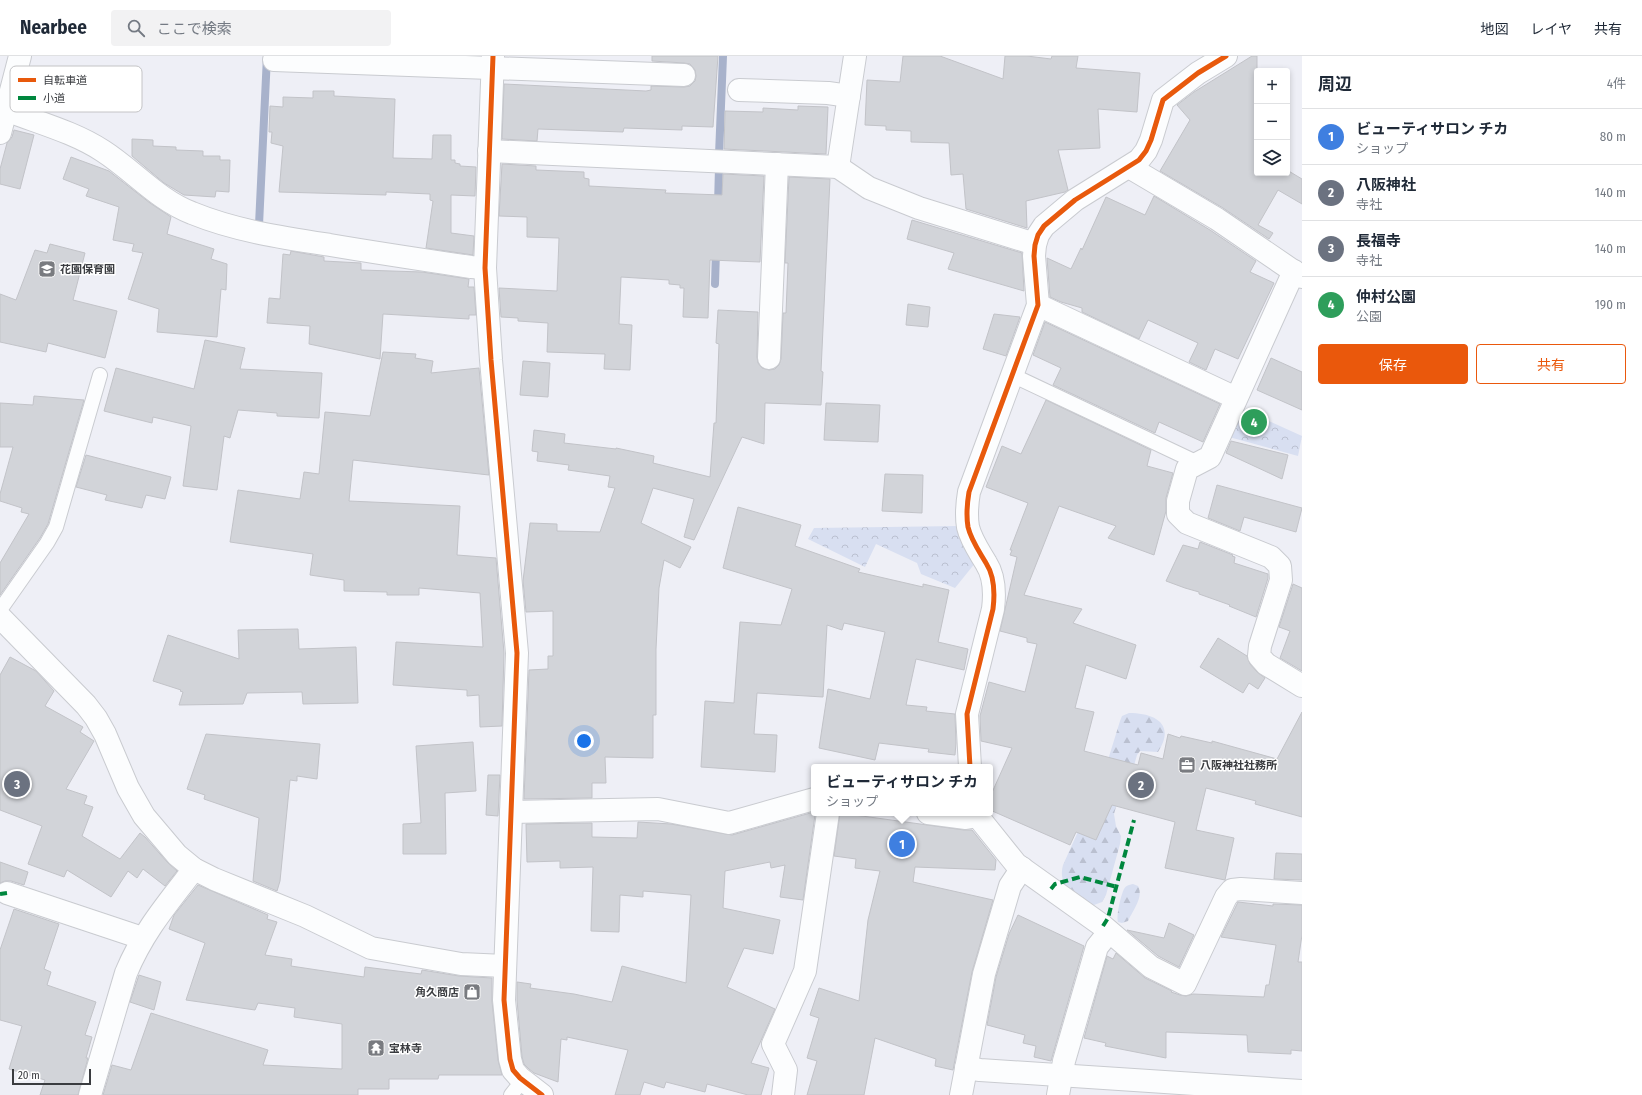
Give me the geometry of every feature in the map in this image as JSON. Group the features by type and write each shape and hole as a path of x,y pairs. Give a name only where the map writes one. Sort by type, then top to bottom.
{"street":[{"path":"17,66 20,56"},
{"path":"838,167 856,56"},
{"path":"970,764 967,714 993,608 995,594 993,579 987,565 974,544 968,528 966,510 969,492 1038,305 1034,256 1035,244 1038,235 1044,226 1062,210 1088,191 1139,160 1146,151 1151,140 1163,100 1198,73 1226,56"},
{"path":"274,60 493,62 684,75"},
{"path":"493,62 485,268 490,360 517,653 505,966 505,1012 510,1059 517,1088 542,1095"},
{"path":"0,133 3,108 10,87"},
{"path":"739,90 828,93 849,96"},
{"path":"13,112 87,142 119,162 174,205 209,219 264,235 470,267 485,268"},
{"path":"489,151 838,167 869,188 919,208 1035,244"},
{"path":"769,358 777,164"},
{"path":"1129,167 1216,218 1298,274 1236,398 1210,457 1187,469 1178,501 1178,514 1187,523 1271,557 1280,566 1281,580 1260,646 1259,656 1266,664 1302,686"},
{"path":"1038,305 1236,398"},
{"path":"0,617 86,705 96,718 128,788 144,816 177,855 194,869 214,879 305,916 371,948 461,964 505,966"},
{"path":"511,812 658,810 730,823 811,800"},
{"path":"783,1095 786,1070 773,1044 805,971 828,816"},
{"path":"951,816 966,818 973,816"},
{"path":"978,816 1016,864 1109,932 1151,967 1185,984 1226,897 1232,890 1241,889 1302,893"},
{"path":"961,1095 984,974 1010,886 1022,868"},
{"path":"90,1095 126,973 142,938 152,922 194,869"},
{"path":"7,893 142,938"},
{"path":"1059,1085 1064,1060 1097,947 1109,932"},
{"path":"966,1068 1059,1085 1241,1091 1302,1091"}],"lane":[{"path":"0,610 43,549 56,527 100,375"},
{"path":"1012,376 1198,462"}],"green space":[{"path":"1242,409 1302,436 1298,456 1229,437"},
{"path":"959,526 976,562 955,588 921,574 917,563 876,544 865,567 808,539 814,528"},
{"path":"1129,713 1147,715 1154,718 1164,727 1165,734 1158,752 1140,751 1137,755 1133,769 1124,778 1114,814 1116,826 1121,836 1120,844 1106,895 1102,902 1094,905 1075,895 1065,885 1062,873 1063,865 1103,776 1122,716"},
{"path":"1133,884 1138,886 1140,895 1139,899 1128,921 1122,923 1118,922 1118,910 1124,889 1128,885"}],"building":[{"path":"652,56 718,56 713,127 682,126 682,130 624,128 623,132 538,129 537,141 502,139 504,84 646,91 651,90 651,86 690,86 695,81 695,70 690,64 652,61"},
{"path":"903,56 940,56 1003,79 1005,56 1027,56 1051,59 1052,56 1078,56 1076,68 1140,73 1137,112 1098,109 1100,148 1058,150 1068,190 1026,201 1027,228 966,209 963,174 951,175 949,143 911,142 911,131 886,130 886,126 865,125 867,80 900,82"},
{"path":"1252,56 1257,56 1257,68 1254,68 1254,176 1290,176 1290,172 1302,179 1302,204 1278,190 1258,225 1273,233 1269,239 1223,208 1160,171 1190,120 1177,105 1194,92"},
{"path":"313,91 334,91 334,96 395,99 393,158 432,159 433,135 451,135 451,160 455,160 455,163 460,164 460,166 476,167 475,196 451,195 451,233 474,236 473,255 426,248 433,201 430,200 430,194 386,192 386,195 279,192 283,146 271,143 272,132 269,132 270,106 283,107 283,97 313,98"},
{"path":"798,106 828,107 826,154 724,149 725,111 763,112 763,108 798,110"},
{"path":"14,130 34,135 20,189 0,184 0,169 7,143 12,137"},
{"path":"132,139 153,140 153,146 176,147 176,150 203,151 203,156 220,156 220,160 230,160 229,192 216,191 215,197 184,195 164,183 132,156"},
{"path":"71,157 109,171 150,203 171,217 167,234 214,249 211,259 227,264 226,290 221,289 217,337 157,332 159,309 128,299 143,253 132,251 134,244 113,240 119,207 86,196 89,189 63,179"},
{"path":"502,164 536,166 536,170 584,172 584,178 589,179 589,186 666,190 665,193 722,195 723,174 764,176 760,262 710,260 708,318 683,317 684,288 680,288 680,285 669,284 669,280 621,277 619,324 632,325 630,370 604,369 605,354 547,352 548,323 518,321 518,318 501,317 499,288 557,291 559,238 527,237 527,217 499,216"},
{"path":"789,177 830,179 821,371 823,372 821,405 765,403 764,444 742,437 694,540 684,537 694,499 653,488 641,523 691,547 680,568 664,560 659,588 656,649 656,715 653,715 653,758 605,757 606,783 592,783 592,798 524,799 529,670 548,669 548,656 553,656 553,611 526,612 523,581 530,523 557,524 557,531 600,532 615,488 608,487 610,476 568,470 569,465 537,461 538,452 532,451 534,430 565,434 564,443 616,448 654,456 653,463 710,477 714,423 716,423 719,344 716,343 718,310 758,312 758,363 762,368 769,370 775,369 779,365 781,359 783,313 786,313 788,263 785,263"},
{"path":"1154,196 1210,230 1256,261 1250,272 1274,283 1238,359 1215,349 1206,370 1189,362 1198,343 1148,320 1139,339 1082,312 1082,308 1050,297 1047,258 1071,269 1081,248 1082,250 1106,197 1145,215"},
{"path":"912,220 1022,253 1024,291 948,269 954,253 907,239"},
{"path":"50,244 85,253 73,300 117,311 105,358 48,343 46,352 0,342 0,294 16,300 35,250 47,253"},
{"path":"291,251 324,257 324,261 361,263 361,270 422,272 469,279 468,287 474,287 476,315 469,315 469,319 383,314 380,359 309,344 310,326 267,323 269,298 280,299 283,254 290,255"},
{"path":"908,304 930,307 928,327 906,325"},
{"path":"994,314 1020,317 1006,356 983,349"},
{"path":"1045,322 1220,404 1203,442 1159,422 1155,433 1053,385 1061,368 1033,355"},
{"path":"205,340 245,348 240,369 322,373 319,418 277,416 277,413 238,410 230,438 224,436 217,490 183,486 191,426 153,417 152,423 104,411 116,368 194,389"},
{"path":"383,352 416,354 415,358 433,361 431,373 479,368 489,475 353,460 349,501 460,506 457,555 496,558 504,653 502,726 480,727 479,695 467,696 467,690 393,685 396,642 483,647 480,593 419,588 419,595 387,595 387,592 344,591 344,580 310,575 313,554 230,542 238,490 300,499 304,472 319,474 325,412 370,416"},
{"path":"1271,358 1302,372 1302,410 1257,390"},
{"path":"523,361 550,363 548,397 520,395"},
{"path":"34,396 84,400 48,524 40,538 0,595 0,563 29,514 21,512 22,508 0,501 0,494 13,447 0,447 0,403 33,405"},
{"path":"1046,400 1151,450 1147,466 1173,473 1166,498 1166,511 1154,555 1108,538 1116,526 1059,506 1024,595 1082,609 1073,623 1136,645 1126,679 1086,665 1075,708 1094,712 1084,751 1138,765 1141,753 1163,759 1168,734 1180,738 1181,736 1212,743 1212,741 1277,759 1302,712 1302,817 1255,804 1256,801 1206,788 1196,830 1234,838 1225,880 1165,868 1175,822 1112,805 1096,840 1076,832 1070,845 993,811 993,790 1012,748 981,741 980,716 989,682 1025,692 1037,644 1027,642 1027,638 1000,631 1017,557 1010,555 1012,550 1010,550 1028,503 986,487 1002,446 1021,454"},
{"path":"826,403 880,405 878,442 824,440"},
{"path":"1231,441 1288,455 1282,479 1226,453"},
{"path":"86,455 171,477 165,499 146,495 142,508 105,500 107,495 76,487"},
{"path":"885,474 923,475 922,513 882,511"},
{"path":"1217,485 1302,508 1296,532 1244,517 1240,531 1208,518"},
{"path":"738,507 801,525 795,546 860,569 858,572 923,587 923,584 949,590 938,642 968,649 964,670 916,659 906,705 927,707 926,711 955,714 955,755 928,752 929,749 879,743 875,760 819,748 828,689 870,699 885,632 844,623 842,630 827,625 823,697 757,693 754,734 777,735 775,772 701,767 705,701 734,703 740,622 781,625 792,589 723,568"},
{"path":"1200,542 1233,555 1232,556 1235,557 1234,563 1268,574 1256,617 1229,606 1230,605 1199,594 1199,592 1166,581 1183,545 1198,549"},
{"path":"1293,584 1302,588 1302,671 1280,658 1290,631 1279,627"},
{"path":"298,629 299,649 356,647 358,703 303,704 302,692 247,693 243,704 179,705 183,692 180,691 181,690 153,681 168,635 239,659 238,630"},
{"path":"1218,638 1247,656 1250,664 1265,678 1258,689 1249,683 1243,693 1200,667"},
{"path":"10,657 36,671 54,691 45,706 83,727 80,732 94,741 66,789 87,796 84,804 93,807 82,836 120,859 140,833 177,871 165,886 143,869 137,878 128,871 111,897 67,870 64,877 28,864 42,826 0,810 0,675"},
{"path":"206,734 320,744 317,779 297,776 297,781 290,780 280,881 277,891 253,881 259,818 204,799 205,795 187,789"},
{"path":"473,742 476,791 445,793 446,854 403,854 403,824 421,823 416,746"},
{"path":"488,775 500,775 498,816 486,815"},
{"path":"811,813 811,816 815,816 803,900 780,897 785,865 771,868 770,862 725,871 723,908 780,920 773,954 744,948 727,987 775,1009 751,1063 769,1068 761,1095 748,1095 707,1084 705,1092 666,1082 664,1088 644,1082 640,1095 615,1095 628,1050 567,1037 567,1040 561,1039 558,1082 534,1073 529,1069 524,1064 522,1057 517,982 531,984 530,988 574,994 612,1002 622,966 686,983 691,895 643,891 643,897 620,895 619,932 591,931 593,867 560,868 560,861 527,862 526,824 592,823 592,837 637,838 638,822 671,824 732,835"},
{"path":"840,816 862,816 972,830 996,860 995,870 915,867 913,882 993,900 972,972 953,1070 935,1066 936,1059 875,1038 864,1095 807,1095 817,1061 807,1058 819,1018 810,1015 819,988 859,1001 868,920 880,871 855,868 856,859 834,856"},
{"path":"1276,853 1302,854 1302,880 1274,879"},
{"path":"0,862 28,872 24,885 11,881 0,883"},
{"path":"198,885 268,915 267,919 277,922 265,955 292,959 291,966 364,977 365,967 421,974 422,970 459,976 492,978 492,1001 498,1060 502,1075 439,1075 438,1079 389,1079 389,1089 358,1089 358,1095 103,1095 112,1065 131,1070 151,1013 268,1050 263,1065 342,1069 342,1024 294,1017 295,1008 258,1003 255,1010 186,1000 205,943 169,929 174,915"},
{"path":"1238,902 1273,906 1273,904 1302,905 1302,935 1298,962 1302,962 1302,1051 1291,1050 1291,1054 1248,1052 1247,1035 1166,1032 1166,1058 1105,1046 1106,1043 1084,1038 1107,956 1113,959 1116,953 1145,978 1172,991 1171,992 1180,995 1186,996 1193,994 1264,997 1266,985 1269,985 1276,945 1221,937"},
{"path":"14,909 59,924 44,969 51,972 47,985 96,1002 85,1035 92,1037 78,1095 40,1095 45,1080 9,1069 22,1026 0,1020 0,950"},
{"path":"1018,915 1084,946 1051,1061 1034,1057 1036,1046 1023,1043 1025,1035 987,1025 996,977 1009,934"},
{"path":"1169,923 1194,935 1179,967 1158,956 1127,930 1164,938"},
{"path":"139,975 161,982 154,1010 130,1002"}],"waterway":[{"path":"259,225 267,56"},
{"path":"719,155 723,56"},
{"path":"718,205 719,167"},
{"path":"715,284 716,251"}],"marked path":[{"path":"1103,926 1108,918 1134,820"},
{"path":"1051,889 1055,884 1080,877 1117,887"},
{"path":"0,894 7,893"}],"cycle path":[{"path":"493,56 485,268 491,360 517,653 504,1000 510,1059 513,1070 520,1078 542,1095"},
{"path":"970,764 967,714 993,609 994,591 993,579 989,568 969,532 967,518 969,492 1038,305 1034,256 1038,235 1044,226 1075,200 1139,160 1146,151 1151,140 1163,100 1198,73 1226,56"}],"place":[{"name":"花園保育園","path":"47,269"},
{"name":"仲村公園","path":"1254,422"},
{"name":"八阪神社社務所","path":"1187,765"},
{"name":"長福寺","path":"17,784"},
{"name":"八阪神社","path":"1141,785"},
{"name":"ビューティサロン チカ","path":"902,844"},
{"name":"角久商店","path":"472,992"},
{"name":"宝林寺","path":"376,1048"}]}
